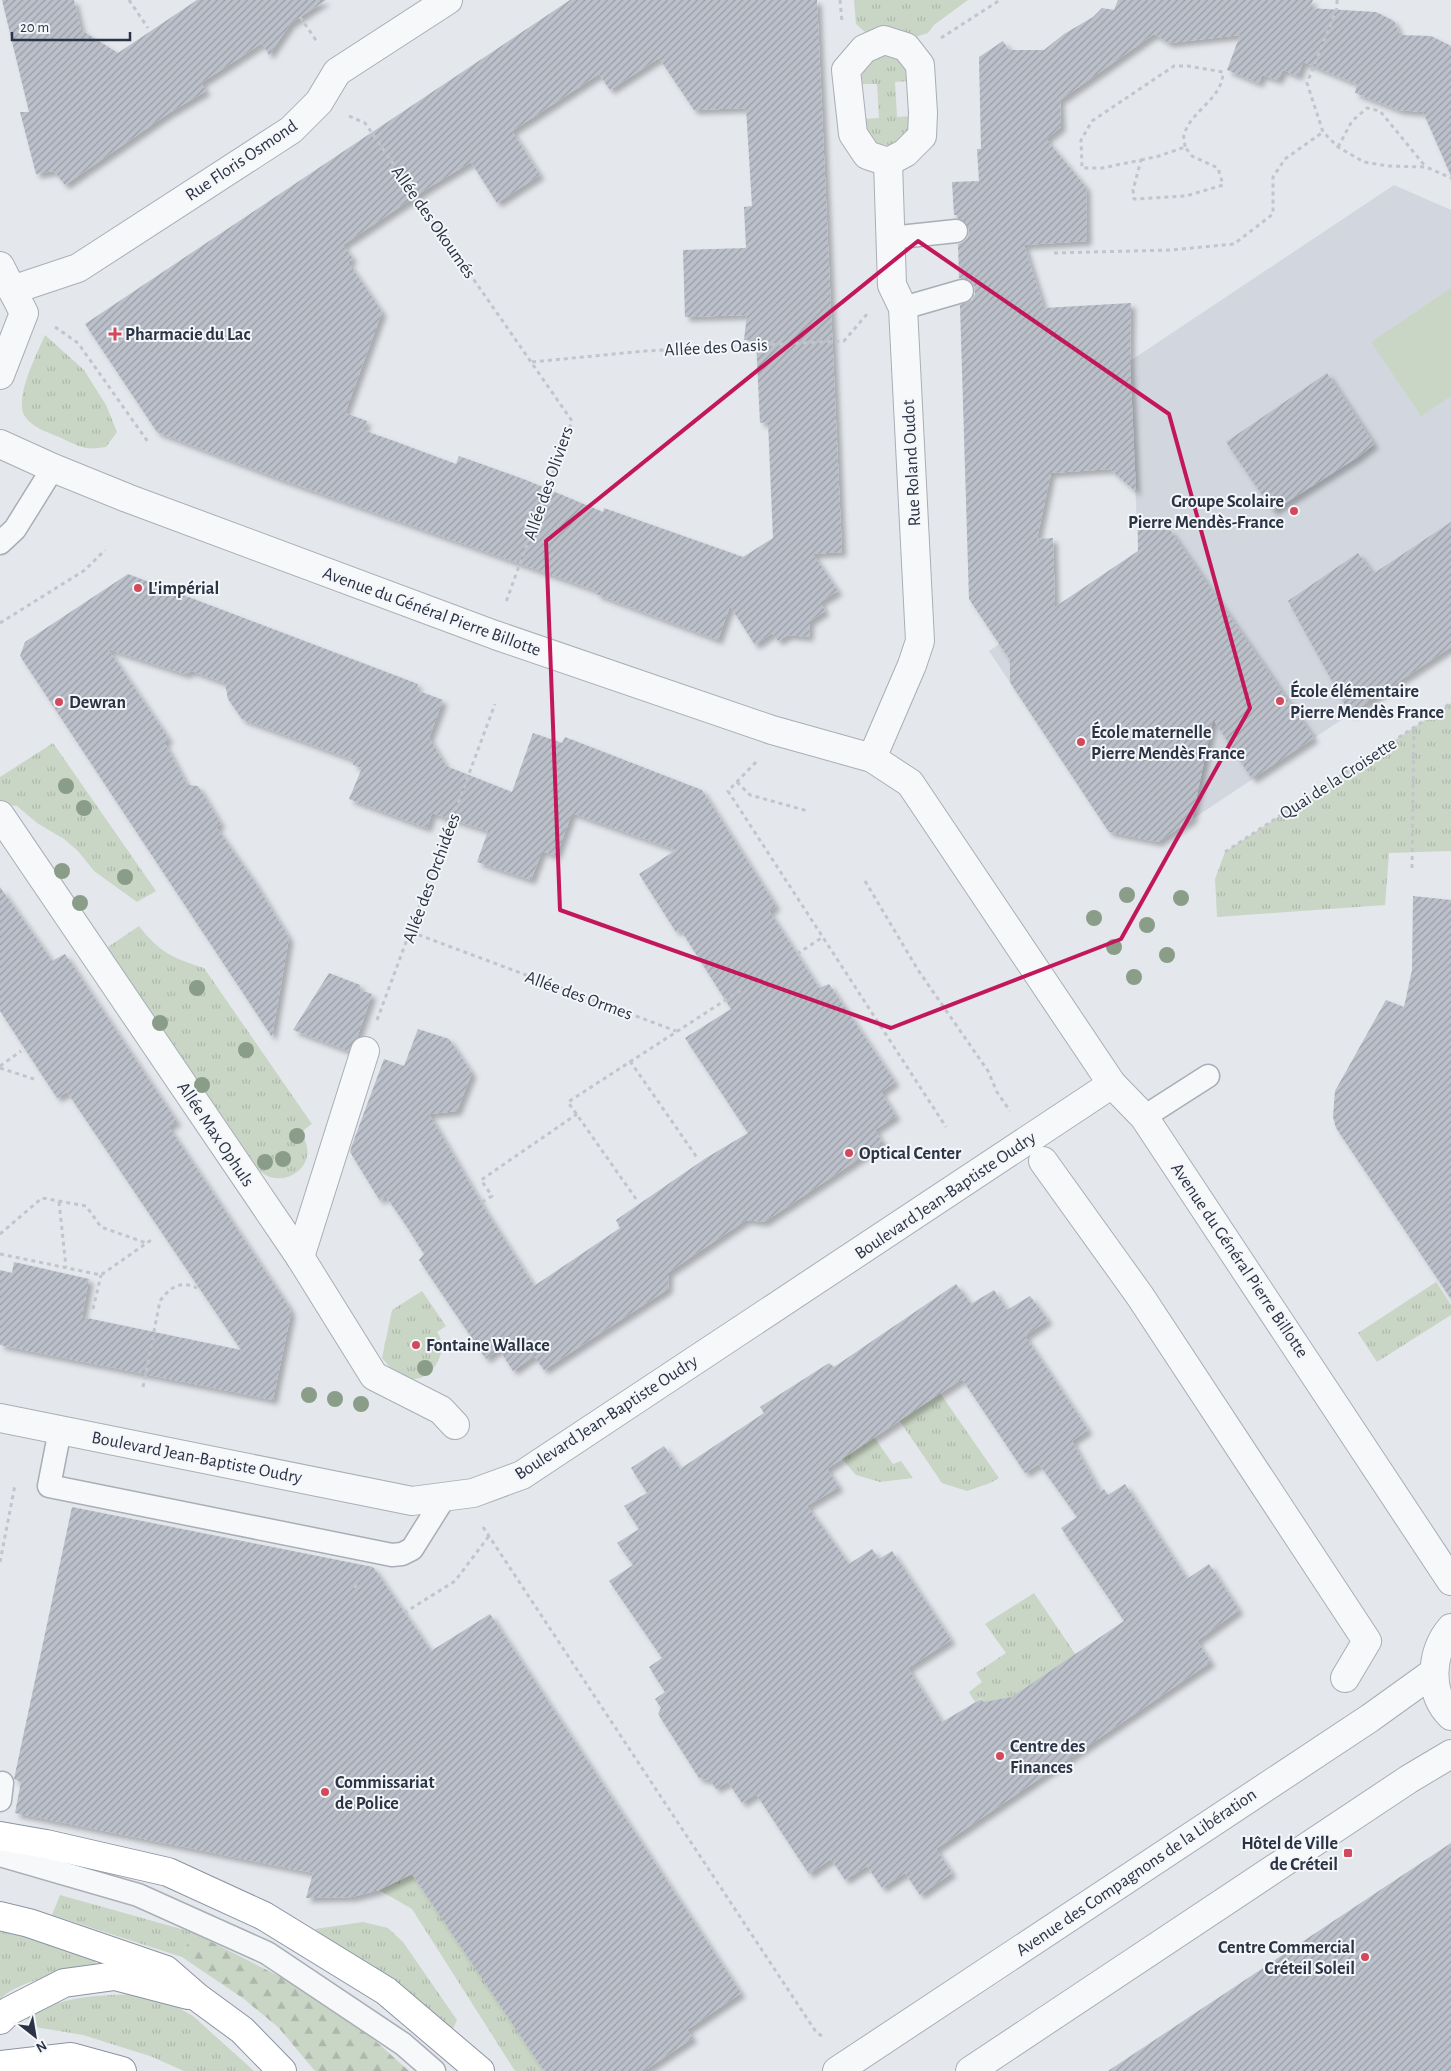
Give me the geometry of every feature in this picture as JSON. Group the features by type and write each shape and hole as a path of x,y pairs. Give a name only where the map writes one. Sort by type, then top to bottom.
{"highway":[{"path":"0,1836 46,1844 168,1872 264,1916 386,1991 480,2071"},
{"path":"0,1916 14,1918 166,1970 197,1997 242,2030 282,2071"},
{"path":"0,2020 9,2011 64,1982 116,1976 197,1997"},
{"path":"0,2065 71,2056 122,2071"}],"street":[{"name":"Rue Floris Osmond","path":"12,290 78,268 291,130 319,102 337,72 448,0"},
{"path":"884,40 906,47 920,65 923,113 922,136 905,153 888,162 867,154 853,134 846,70 864,49 884,40"},
{"name":"Rue Roland Oudot","path":"872,758 912,665 920,641 904,308 892,285 888,162"},
{"path":"0,266 24,313 0,375"},
{"name":"Avenue du Général Pierre Billotte","path":"0,444 53,468 145,504 495,635 772,730 872,758 910,783 1112,1084 1144,1117 1451,1581"},
{"name":"Allée Max Ophuls","path":"0,815 300,1257 374,1376 440,1410 455,1424"},
{"path":"300,1257 365,1051"},
{"name":"Boulevard Jean-Baptiste Oudry","path":"0,1418 412,1500 473,1494 522,1475 1112,1084"},
{"path":"1043,1161 1140,1296 1367,1641 1344,1678"},
{"path":"1451,1628 1444,1636 1436,1654 1434,1672 1438,1694 1451,1716"},
{"name":"Avenue des Compagnons de la Libération","path":"837,2071 1370,1718 1434,1672"},
{"path":"970,2071 1409,1779 1451,1754"}],"lane":[{"path":"890,238 956,231"},
{"path":"904,308 962,291"},
{"path":"0,543 15,529 53,468"},
{"path":"1144,1117 1208,1076"},
{"path":"60,1430 49,1486 392,1555 402,1554 412,1549 444,1498"},
{"path":"0,1856 138,1895 267,1953 403,2044 434,2071"}],"path":[{"path":"129,0 148,28"},
{"path":"914,56 1000,0"},
{"path":"1337,0 1337,8 1307,83 1323,132 1338,147 1364,162 1388,166 1426,167 1451,178"},
{"path":"1141,160 1133,190 1134,199 1144,200 1186,196 1223,185 1218,168 1192,156 1185,147 1184,136 1191,122 1223,81 1223,72 1188,66 1174,66 1092,121 1081,140 1082,168 1102,168 1141,160 1185,147"},
{"name":"Allée des Okoumés","path":"319,102 365,123 532,362"},
{"path":"1338,147 1352,122 1367,108 1380,111 1426,167"},
{"path":"1054,253 1171,250 1234,244 1273,214 1273,177 1285,159 1323,132"},
{"name":"Allée des Oasis","path":"532,362 645,351 844,341 874,306"},
{"path":"55,326 78,343 148,442"},
{"name":"Allée des Oliviers","path":"503,611 572,421 532,362"},
{"path":"0,623 85,570 105,550"},
{"name":"Quai de la Croisette","path":"1225,852 1451,703"},
{"name":"Allée des Orchidées","path":"365,1051 495,704"},
{"path":"1412,868 1414,727"},
{"path":"761,757 728,791 946,1127"},
{"path":"737,782 750,795 808,811"},
{"path":"865,882 918,970 988,1071 997,1092 1014,1118"},
{"name":"Allée des Ormes","path":"411,932 676,1031"},
{"path":"797,954 823,937"},
{"path":"636,1199 568,1102 741,990"},
{"path":"0,1067 21,1051"},
{"path":"630,1061 698,1159"},
{"path":"0,1067 34,1079"},
{"path":"482,1202 492,1196 481,1180 577,1114"},
{"path":"0,1234 42,1198 86,1206 101,1227 146,1243"},
{"path":"59,1202 66,1267"},
{"path":"93,1309 101,1274 151,1240"},
{"path":"0,1254 101,1274"},
{"path":"143,1386 160,1301 166,1292 178,1285 187,1284 197,1288"},
{"path":"0,1562 16,1480"},
{"path":"478,1520 816,2032 830,2042"},
{"path":"404,1613 455,1581 489,1536"}],"highlighted area":[{"path":"918,241 1169,414 1250,708 1121,939 891,1028 560,910 546,541"}],"shaded area":[{"name":"Groupe Scolaire Pierre Mendès-France","path":"1394,185 1451,210 1451,647 1158,842 1109,832 989,651 1138,551 1130,361"}],"green space":[{"path":"854,0 968,0 934,25 928,33 912,38 866,33 856,24"},
{"path":"884,54 903,59 911,81 895,82 897,117 913,116 913,127 899,143 888,145 877,144 865,131 864,119 879,118 877,84 861,84 866,64 873,58"},
{"path":"1451,288 1451,396 1421,416 1371,342"},
{"path":"45,335 84,370 106,405 117,432 106,447 86,448 77,445 41,429 26,418 22,410 24,389 27,377"},
{"path":"1451,703 1451,851 1389,853 1385,905 1217,917 1215,879 1225,852"},
{"path":"53,743 156,891 137,902 94,871 78,851 64,839 37,823 17,806 0,803 0,777"},
{"path":"139,926 161,949 184,961 204,968 312,1124 301,1132 307,1149 305,1162 302,1168 291,1176 284,1178 270,1177 255,1165 245,1172 99,953"},
{"path":"1436,1282 1451,1305 1451,1315 1377,1362 1358,1333"},
{"path":"422,1291 446,1326 437,1332 442,1348 437,1364 425,1376 418,1379 410,1379 401,1377 382,1358 392,1310"},
{"path":"940,1393 999,1478 967,1491 942,1483 899,1420"},
{"path":"874,1437 893,1464 901,1461 913,1478 880,1482 856,1475 842,1459"},
{"path":"1034,1593 1076,1655 998,1707 984,1702 981,1698 975,1702 969,1692 982,1682 976,1673 1006,1653 985,1624"},
{"path":"412,1874 544,2071 515,2071 412,1909 379,1890"},
{"path":"60,1895 192,1932 182,1957 52,1915"},
{"path":"363,1922 388,1928 403,1942 457,2020 452,2031 348,1963 315,1929"},
{"path":"0,1930 94,1950 96,1967 33,1981 9,1992 0,1999"},
{"path":"192,1932 310,1992 371,2037 409,2071 315,2071 278,2027 244,1999 182,1957"},
{"path":"153,1994 193,2016 254,2071 184,2071 150,2056 83,2035 35,2027 26,2017 56,2003 72,1999 104,1995"}],"building":[{"path":"2,0 74,0 81,30 118,53 197,0 326,0 291,23 269,55 262,43 201,83 206,91 169,113 65,185 54,171 36,174 20,112 29,112"},
{"path":"570,0 817,0 842,552 813,554 838,591 820,602 825,611 810,621 809,637 788,635 778,641 772,633 755,645 730,606 718,640 596,594 597,591 280,479 157,432 85,324","holes":["659,58 694,110 746,108 752,206 744,207 746,248 683,250 685,317 747,315 744,340 756,340 760,423 768,422 773,538 743,557 604,508 603,512 526,480 459,456 456,464 363,430 367,421 345,413 382,312 348,262 353,259 343,245 428,188 471,162 497,203 540,175 512,131 599,74 610,90"]},
{"path":"1118,0 1313,0 1309,8 1376,12 1394,21 1400,35 1431,36 1451,46 1451,176 1423,112 1399,110 1355,93 1357,84 1303,62 1298,76 1283,70 1278,80 1262,75 1259,83 1227,70 1240,35 1169,43 1154,34 1060,100 1061,127 1046,139 1086,187 1087,241 1024,245 1044,308 1131,303 1130,361 1136,492 1110,469 1051,473 1037,539 1053,538 1055,607 1138,551 1138,530 1170,530 1314,738 1252,779 1213,719 1192,819 1158,842 1109,832 1010,682 1010,660 969,599 960,305 972,300 975,288 971,281 959,278 958,244 968,237 969,230 966,223 957,218 957,215 954,215 952,182 979,181 977,149 981,149 979,57 1003,41 1009,50 1044,50 1064,34 1093,17 1102,8 1114,10"},
{"path":"1327,373 1374,444 1358,457 1273,511 1226,442"},
{"path":"1451,522 1451,647 1350,714 1288,601 1358,553 1373,574"},
{"path":"128,574 418,684 416,690 443,700 429,738 446,766 512,792 533,733 562,743 565,737 702,790 776,906 769,911 819,988 829,984 895,1082 881,1092 896,1116 875,1130 883,1143 764,1222 746,1220 669,1272 668,1289 544,1370 534,1356 513,1371 499,1349 486,1359 419,1260 424,1254 407,1227 385,1195 380,1201 350,1152 384,1059 404,1066 418,1029 449,1039 472,1073 457,1111 429,1114 484,1208 534,1286 620,1228 616,1220 706,1158 748,1133 685,1038 731,1009 680,929 676,932 639,874 676,850 572,813 556,856 542,851 531,880 477,862 488,831 432,813 427,828 349,799 362,768 353,765 354,760 242,719 228,699 225,683 192,671 185,674 108,649 169,739 164,742 187,785 198,786 221,824 216,827 254,881 289,938 272,1037 20,656 25,642"},
{"path":"0,887 52,961 65,954 177,1122 168,1126 289,1307 291,1313 273,1400 0,1345 0,1270 12,1273 14,1262 89,1279 82,1317 241,1350 67,1092 57,1098 0,1011"},
{"path":"1413,896 1451,900 1451,1299 1336,1128 1333,1117 1335,1091 1386,1000 1404,1007 1412,970"},
{"path":"329,973 360,985 360,990 372,994 357,1038 349,1051 293,1030"},
{"path":"956,1284 971,1304 994,1290 1007,1310 1030,1296 1048,1320 1025,1336 1088,1430 1072,1441 1100,1492 1104,1489 1108,1495 1125,1484 1187,1579 1209,1564 1239,1610 1197,1641 1211,1662 936,1849 952,1873 920,1895 905,1873 882,1888 867,1866 845,1880 831,1859 809,1874 756,1794 742,1803 728,1782 716,1789 710,1780 699,1778 658,1714 661,1708 655,1699 665,1692 649,1667 662,1658 609,1581 633,1565 617,1543 639,1529 624,1506 647,1493 631,1468 664,1446 680,1469 764,1413 760,1407 829,1363 834,1367","holes":["962,1379 1025,1473 1039,1464 1077,1517 1061,1528 1124,1621 1012,1697 984,1702 981,1699 942,1722 908,1668 951,1640 892,1551 879,1559 872,1549 849,1564 807,1506 839,1487 827,1469"]},
{"name":"Commissariat de Police","path":"72,1507 373,1567 431,1651 490,1614 741,1993 687,2030 693,2038 644,2071 544,2071 412,1874 379,1890 352,1897 306,1898 313,1873 15,1813 21,1782 14,1779"},
{"name":"Centre Commercial Créteil Soleil","path":"1451,1843 1451,2071 1108,2071"}],"place":[{"name":"Pharmacie du Lac","path":"115,334"},
{"name":"Groupe Scolaire Pierre Mendès-France","path":"1294,511"},
{"name":"L'impérial","path":"138,588"},
{"name":"École élémentaire Pierre Mendès France","path":"1280,701"},
{"name":"Dewran","path":"59,702"},
{"name":"École maternelle Pierre Mendès France","path":"1081,742"},
{"name":"Optical Center","path":"849,1153"},
{"name":"Fontaine Wallace","path":"416,1345"},
{"name":"Centre des Finances","path":"1000,1756"},
{"name":"Commissariat de Police","path":"325,1792"},
{"name":"Hôtel de Ville de Créteil","path":"1348,1853"},
{"name":"Centre Commercial Créteil Soleil","path":"1365,1957"}]}
